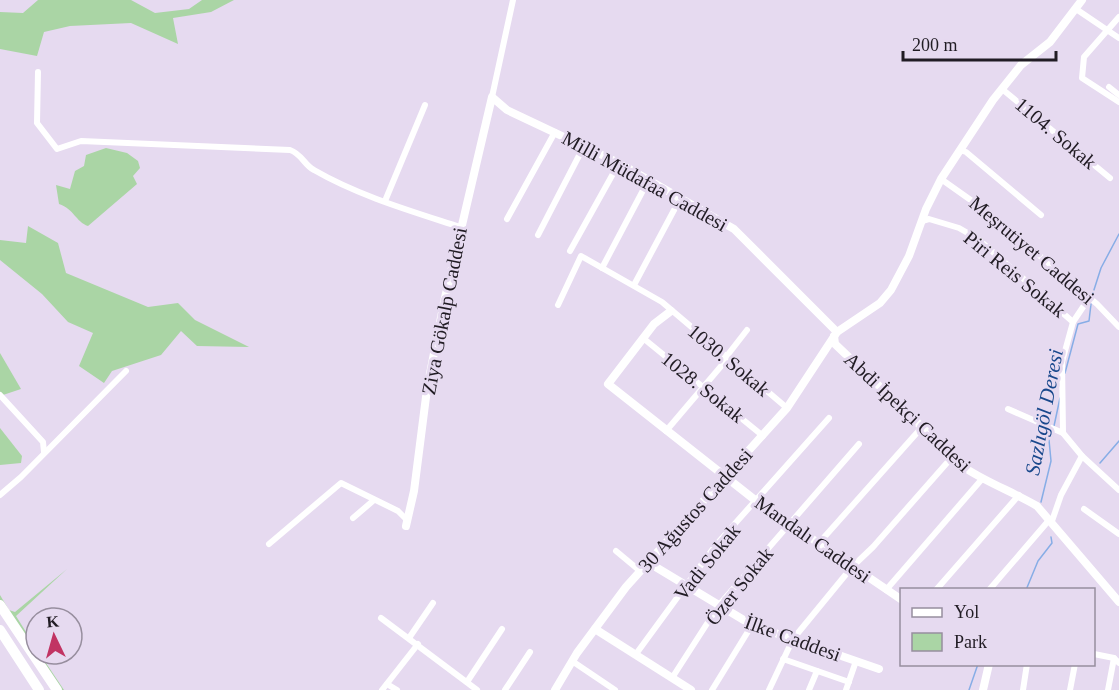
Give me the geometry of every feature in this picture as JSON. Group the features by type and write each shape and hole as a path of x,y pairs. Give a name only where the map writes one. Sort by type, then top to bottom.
{"highway":[{"path":"0,605 57,690"},
{"path":"0,630 39,690"}],"street":[{"path":"492,97 513,0"},
{"path":"836,334 880,303 891,290 909,256 922,220 941,179 960,150 1002,88 1021,65 1050,42 1082,0"},
{"path":"1076,9 1119,38"},
{"path":"1119,17 1084,57 1082,78 1119,102"},
{"path":"38,72 37,123 57,149 81,141 290,150 298,152 311,169 385,201 460,227"},
{"name":"1104. Sokak","path":"1002,88 1110,178"},
{"name":"Milli Müdafaa Caddesi","path":"492,97 507,110 619,163 734,229 836,334"},
{"name":"Ziya Gökalp Caddesi","path":"407,523 414,491 427,389 460,227 492,97"},
{"path":"385,201 425,105"},
{"path":"507,219 555,132"},
{"path":"538,235 584,146"},
{"path":"960,150 966,152 1041,215"},
{"path":"570,251 619,163"},
{"path":"602,268 649,179"},
{"name":"Meşrutiyet Caddesi","path":"941,179 989,213 1089,298 1119,327"},
{"path":"634,285 681,197"},
{"name":"Piri Reis Sokak","path":"922,220 929,219 959,228 978,238 1073,322"},
{"name":"1030. Sokak","path":"558,305 581,256 662,302 787,408"},
{"path":"1062,433 1062,362 1073,322 1089,298"},
{"path":"643,338 654,324 671,311"},
{"path":"666,431 704,387 747,330"},
{"name":"30 Ağustos Caddesi","path":"555,690 572,661 640,571 787,408 836,334"},
{"name":"Abdi İpekçi Caddesi","path":"836,334 835,344 953,456 981,479 1019,495 1037,506 1119,602"},
{"name":"Mandalı Caddesi","path":"643,338 608,384 755,500 900,599"},
{"name":"1028. Sokak","path":"643,338 762,436"},
{"path":"0,495 126,371"},
{"path":"0,395 43,442 44,452"},
{"path":"1008,410 1062,433 1082,456 1119,490"},
{"name":"Vadi Sokak","path":"636,654 755,500 830,418"},
{"path":"819,543 923,426"},
{"name":"Özer Sokak","path":"672,678 719,605 859,444"},
{"path":"770,690 793,639 852,567 873,548 953,456"},
{"path":"991,588 1051,520 1061,495 1082,456"},
{"path":"886,590 981,479"},
{"path":"269,544 341,483 398,511 407,523"},
{"path":"938,588 1019,495"},
{"path":"353,518 374,500"},
{"path":"1084,509 1119,534"},
{"path":"616,551 640,571"},
{"name":"İlke Caddesi","path":"649,562 752,625 879,669"},
{"path":"409,638 433,603"},
{"path":"381,618 477,690"},
{"path":"712,690 752,625"},
{"path":"596,628 691,690"},
{"path":"467,682 502,629"},
{"path":"397,690 385,687 418,644"},
{"path":"505,690 530,652"},
{"path":"1095,654 1117,660 1108,690"},
{"path":"783,659 849,682"},
{"path":"572,661 605,687 615,690"},
{"path":"846,690 856,661"},
{"path":"983,690 989,666"},
{"path":"1023,690 1027,666"},
{"path":"1070,690 1075,666"},
{"path":"809,690 818,671"}],"green space":[{"path":"38,0 131,0 155,13 189,9 202,0 234,0 211,12 173,18 178,44 131,23 70,26 44,32 37,56 0,49 0,12 23,13"},
{"path":"106,148 127,153 138,161 140,168 133,176 137,184 88,226 59,204 56,185 70,189 75,171 84,166 86,155"},
{"path":"28,226 58,243 66,273 148,307 178,303 195,320 249,347 197,346 181,331 161,355 112,371 104,383 79,366 93,333 68,322 42,294 0,260 0,240 26,243"},
{"path":"0,353 21,389 0,396"},
{"path":"0,428 22,456 21,463 0,465"},
{"path":"67,569 27,606 24,606 16,616 24,629 24,637 0,600 0,595 9,610 15,612"},
{"path":"43,666 48,666 64,690 59,690"}],"waterway":[{"name":"Sazlıgöl Deresi","path":"1092,296 1101,268 1119,234"},
{"name":"Sazlıgöl Deresi","path":"1065,373 1078,324 1089,321 1091,304"},
{"name":"Sazlıgöl Deresi","path":"1054,426 1060,398"},
{"name":"Sazlıgöl Deresi","path":"1041,502 1051,461 1049,440 1053,431"},
{"path":"1100,463 1119,441"},
{"path":"1027,588 1038,561 1052,543 1051,537"},
{"path":"969,690 977,666"}]}
